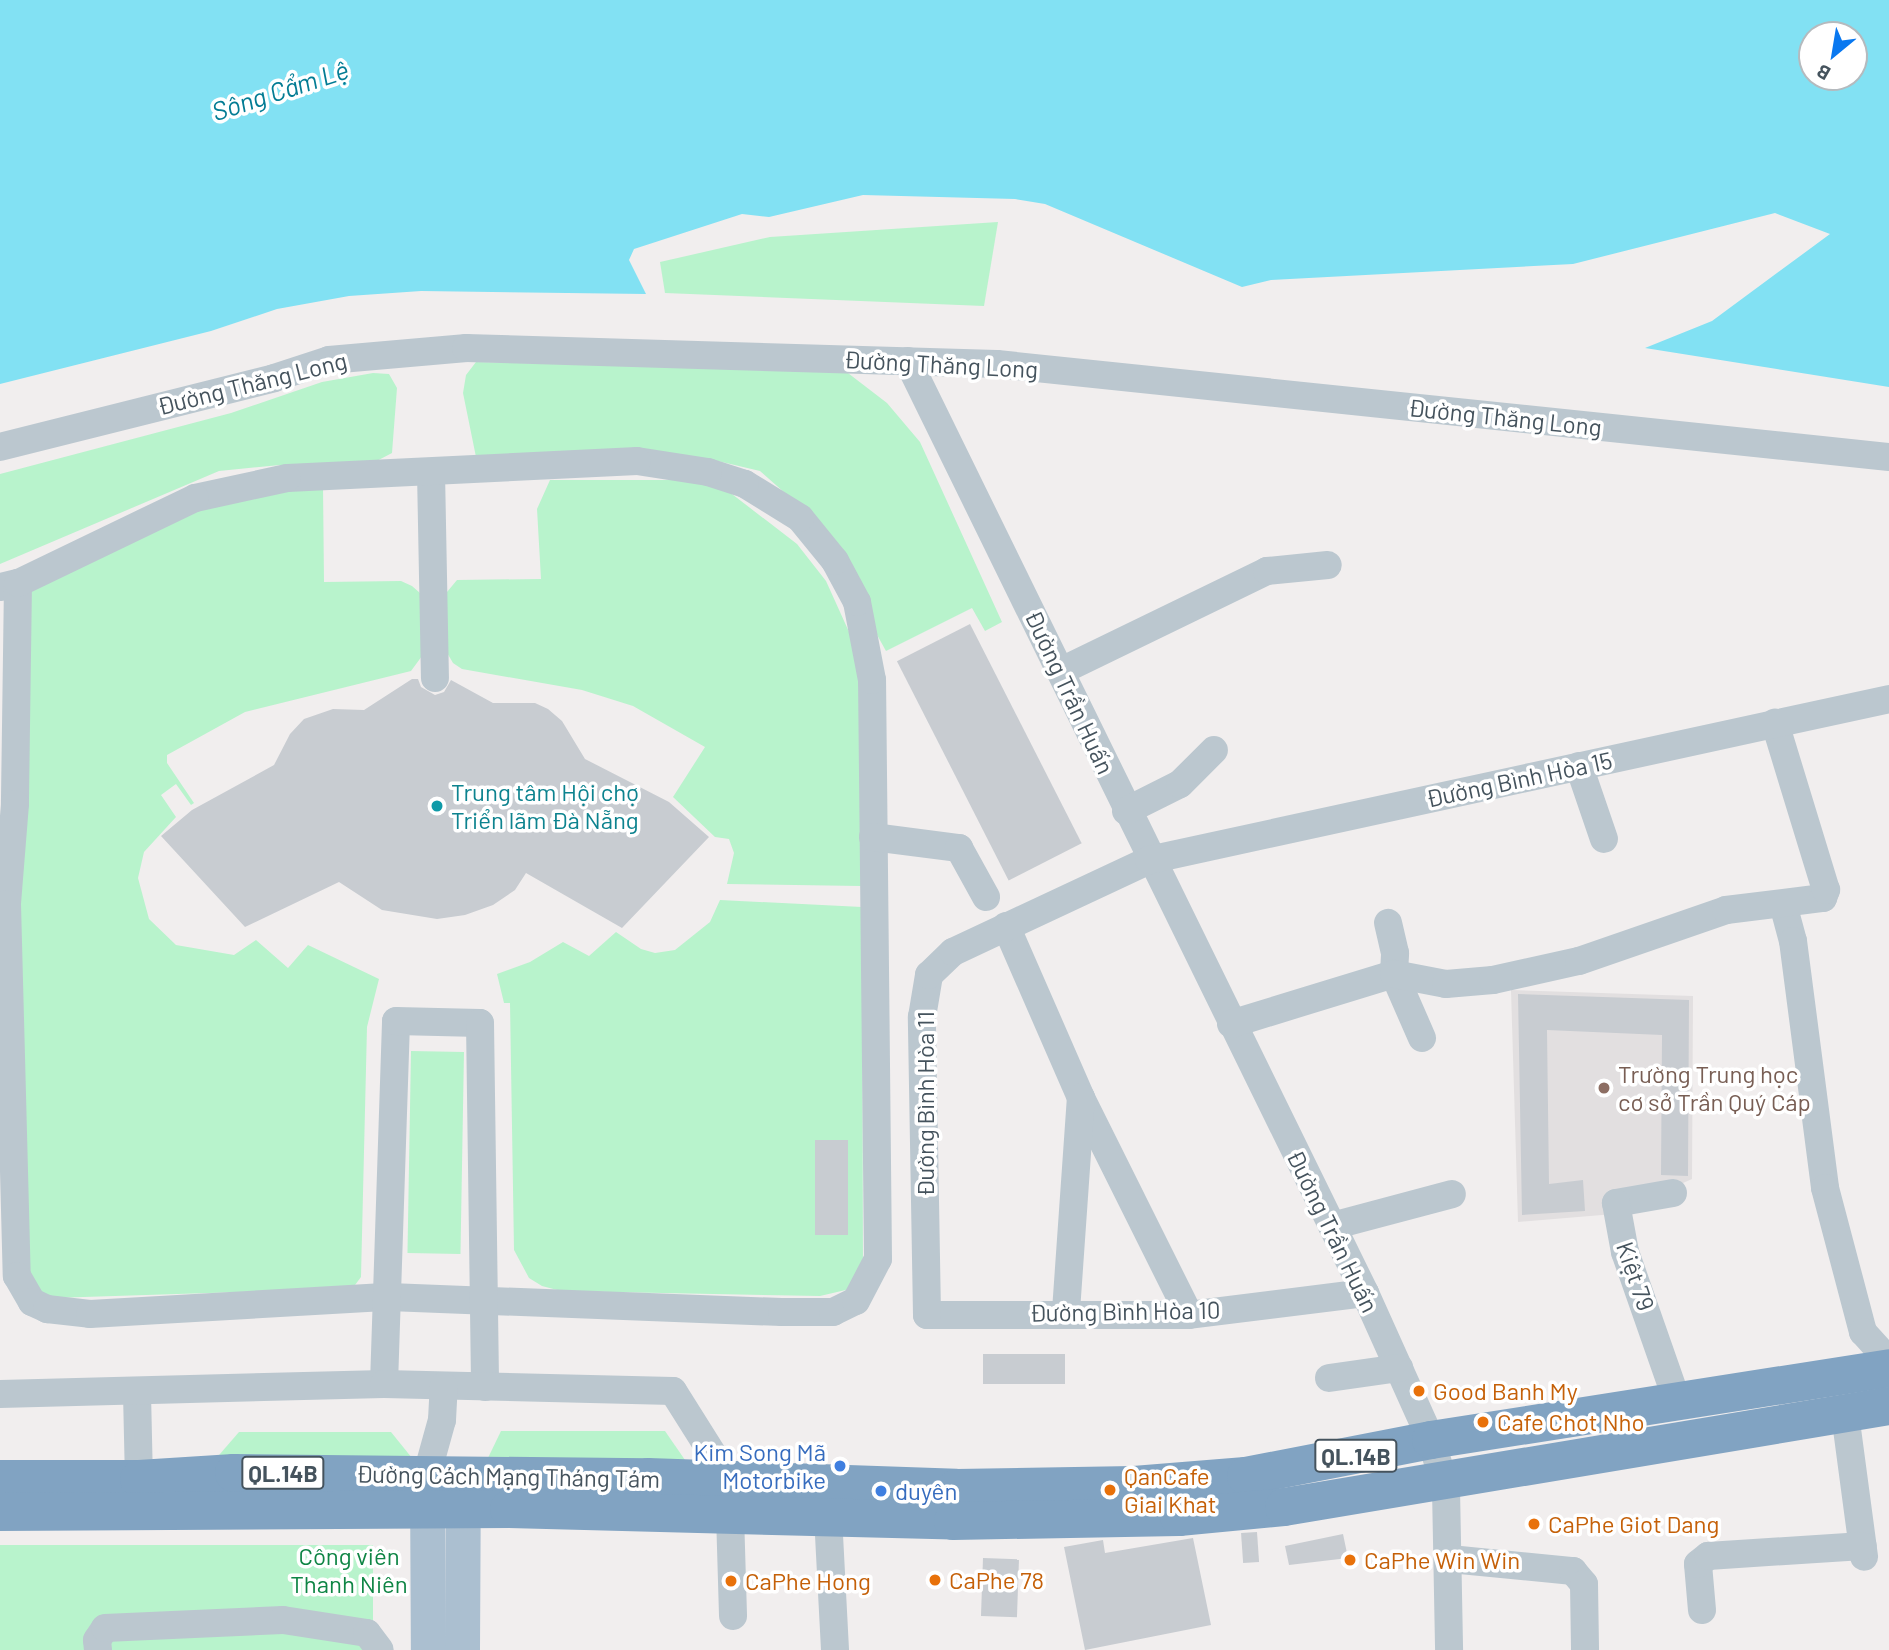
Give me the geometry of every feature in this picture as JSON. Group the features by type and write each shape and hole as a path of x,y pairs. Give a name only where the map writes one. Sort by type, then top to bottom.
{"highway":[{"name":"Đường Cách Mạng Tháng Tám","path":"0,1512 445,1492 730,1497 956,1488 1134,1485 1246,1476 1431,1440 1889,1368"},
{"name":"Đường Cách Mạng Tháng Tám","path":"730,1497 828,1516 953,1521 1179,1517 1283,1507 1889,1406"},
{"name":"Đường Cách Mạng Tháng Tám","path":"0,1479 139,1479 234,1473 445,1492"}],"main road":[{"path":"428,1650 445,1492"},
{"path":"445,1492 462,1650"}],"street":[{"name":"Đường Thăng Long","path":"0,447 359,355 466,348 997,364 1889,457"},
{"name":"Đường Trần Huấn","path":"908,360 1061,671 1149,860 1365,1293 1431,1440 1443,1479 1450,1559 1449,1650"},
{"path":"637,461 708,472 744,484 800,518 845,576 865,629 872,680 878,1259 856,1301 833,1312 802,1313 389,1297 90,1314 47,1309 24,1294 17,1276 4,904 15,804 9,585 195,498 234,487 287,478 431,472 637,461"},
{"path":"431,472 435,678"},
{"path":"1061,671 1266,571 1328,565"},
{"name":"Đường Bình Hòa 15","path":"1149,860 1889,699"},
{"path":"1231,1024 1394,974 1446,984 1493,980 1579,961 1713,914 1819,900 1826,890 1776,723"},
{"path":"1126,811 1180,784 1214,750"},
{"path":"1579,766 1604,839"},
{"path":"873,836 959,848 986,897"},
{"name":"Đường Bình Hòa 11","path":"927,1315 922,1017 929,975 953,952 1149,860"},
{"path":"1783,904 1793,941 1825,1188 1863,1332 1889,1361"},
{"path":"1388,923 1395,953 1394,974 1422,1038"},
{"path":"1006,926 1081,1098 1189,1315"},
{"path":"384,1384 389,1297 396,1021 480,1023 486,1300 485,1387"},
{"path":"1066,1311 1081,1098"},
{"name":"Kiệt 79","path":"1673,1193 1616,1203 1625,1252 1678,1402"},
{"path":"1332,1226 1452,1194"},
{"name":"Đường Bình Hòa 10","path":"927,1315 1066,1311 1189,1315 1365,1293"},
{"path":"1329,1378 1399,1368"},
{"path":"0,1394 137,1393 384,1384 673,1391 730,1497 733,1616"},
{"path":"444,1386 442,1420 445,1492"},
{"path":"137,1393 139,1479"},
{"path":"1702,1610 1698,1564 1707,1556 1864,1551 1845,1414"},
{"path":"828,1516 835,1650"},
{"path":"1450,1559 1573,1571 1584,1584 1585,1650"},
{"path":"98,1650 97,1640 105,1628 284,1620 367,1633 380,1650"}],"shaded area":[{"name":"Trường Trung học cơ sở Trần Quý Cáp","path":"1511,990 1693,996 1692,1179 1614,1214 1518,1222"}],"green space":[{"path":"998,222 984,306 665,293 660,262 770,237"},
{"path":"476,362 844,370 887,403 920,442 1002,622 985,631 972,608 886,651 811,516 760,471 705,458 476,457 463,393 466,375"},
{"path":"373,373 389,374 397,388 392,453 369,465 280,465 219,471 0,564 0,474 231,413 322,382"},
{"path":"550,480 687,480 728,491 797,544 826,581 859,654 861,886 727,884 734,853 729,839 715,837 673,797 705,747 633,706 582,690 462,669 453,663 446,651 447,592 457,580 541,579 537,509"},
{"path":"323,485 324,582 401,581 412,586 420,593 422,656 411,671 245,712 167,755 167,763 194,803 191,805 176,784 161,795 176,817 144,852 138,878 149,919 176,945 234,955 256,940 288,968 308,945 379,979 367,1027 361,1277 355,1285 339,1289 52,1298 38,1295 23,1273 19,622 29,590 192,509"},
{"path":"720,900 862,907 863,1268 850,1289 820,1296 561,1291 542,1286 529,1278 514,1250 510,1003 504,1003 497,974 530,962 563,942 589,956 616,932 641,949 655,953 675,950 710,922"},
{"path":"411,1051 464,1052 460,1254 407,1253"},
{"path":"501,1431 665,1431 685,1460 487,1460"},
{"path":"239,1432 391,1432 412,1458 213,1462"},
{"name":"Công viên Thanh Niên","path":"0,1545 373,1545 373,1650 0,1650"}],"water":[{"name":"Sông Cẩm Lệ","path":"0,0 1889,0 1889,387 1645,348 1712,321 1830,234 1775,213 1573,264 1271,280 1242,287 1045,204 1015,199 863,195 769,217 742,214 634,249 629,260 646,294 421,291 349,296 277,309 211,331 0,384"}],"building":[{"path":"970,624 1082,843 1009,880 897,661"},
{"name":"Trung tâm Hội chợ Triển lãm Đà Nẵng","path":"412,679 418,679 421,687 435,695 444,692 451,680 493,703 535,703 548,709 562,721 585,759 669,802 709,837 622,928 526,873 515,890 493,905 465,915 437,919 382,910 339,882 245,927 161,836 192,810 274,765 290,734 304,719 333,709 364,710"},
{"path":"1518,994 1689,1000 1688,1176 1661,1175 1662,1035 1547,1030 1549,1184 1583,1180 1585,1211 1522,1215"},
{"path":"815,1140 848,1140 848,1235 815,1235"},
{"path":"983,1354 1065,1354 1065,1384 983,1384"},
{"path":"1257,1532 1259,1562 1243,1563 1241,1533"},
{"path":"1343,1534 1348,1558 1289,1565 1285,1546"},
{"path":"1193,1538 1211,1625 1085,1650 1064,1547 1103,1540 1105,1553"},
{"path":"983,1558 1019,1559 1017,1617 981,1616"}],"place":[{"name":"Trung tâm Hội chợ Triển lãm Đà Nẵng","path":"437,806"},
{"name":"Trường Trung học cơ sở Trần Quý Cáp","path":"1604,1088"},
{"name":"Good Banh My","path":"1419,1391"},
{"name":"Cafe Chot Nho","path":"1483,1422"},
{"name":"Kim Song Mã Motorbike","path":"840,1466"},
{"name":"QanCafe Giai Khat","path":"1110,1490"},
{"name":"duyên","path":"881,1491"},
{"name":"CaPhe Giot Dang","path":"1534,1524"},
{"name":"CaPhe Win Win","path":"1350,1560"},
{"name":"CaPhe 78","path":"935,1580"},
{"name":"CaPhe Hong","path":"731,1581"}]}
